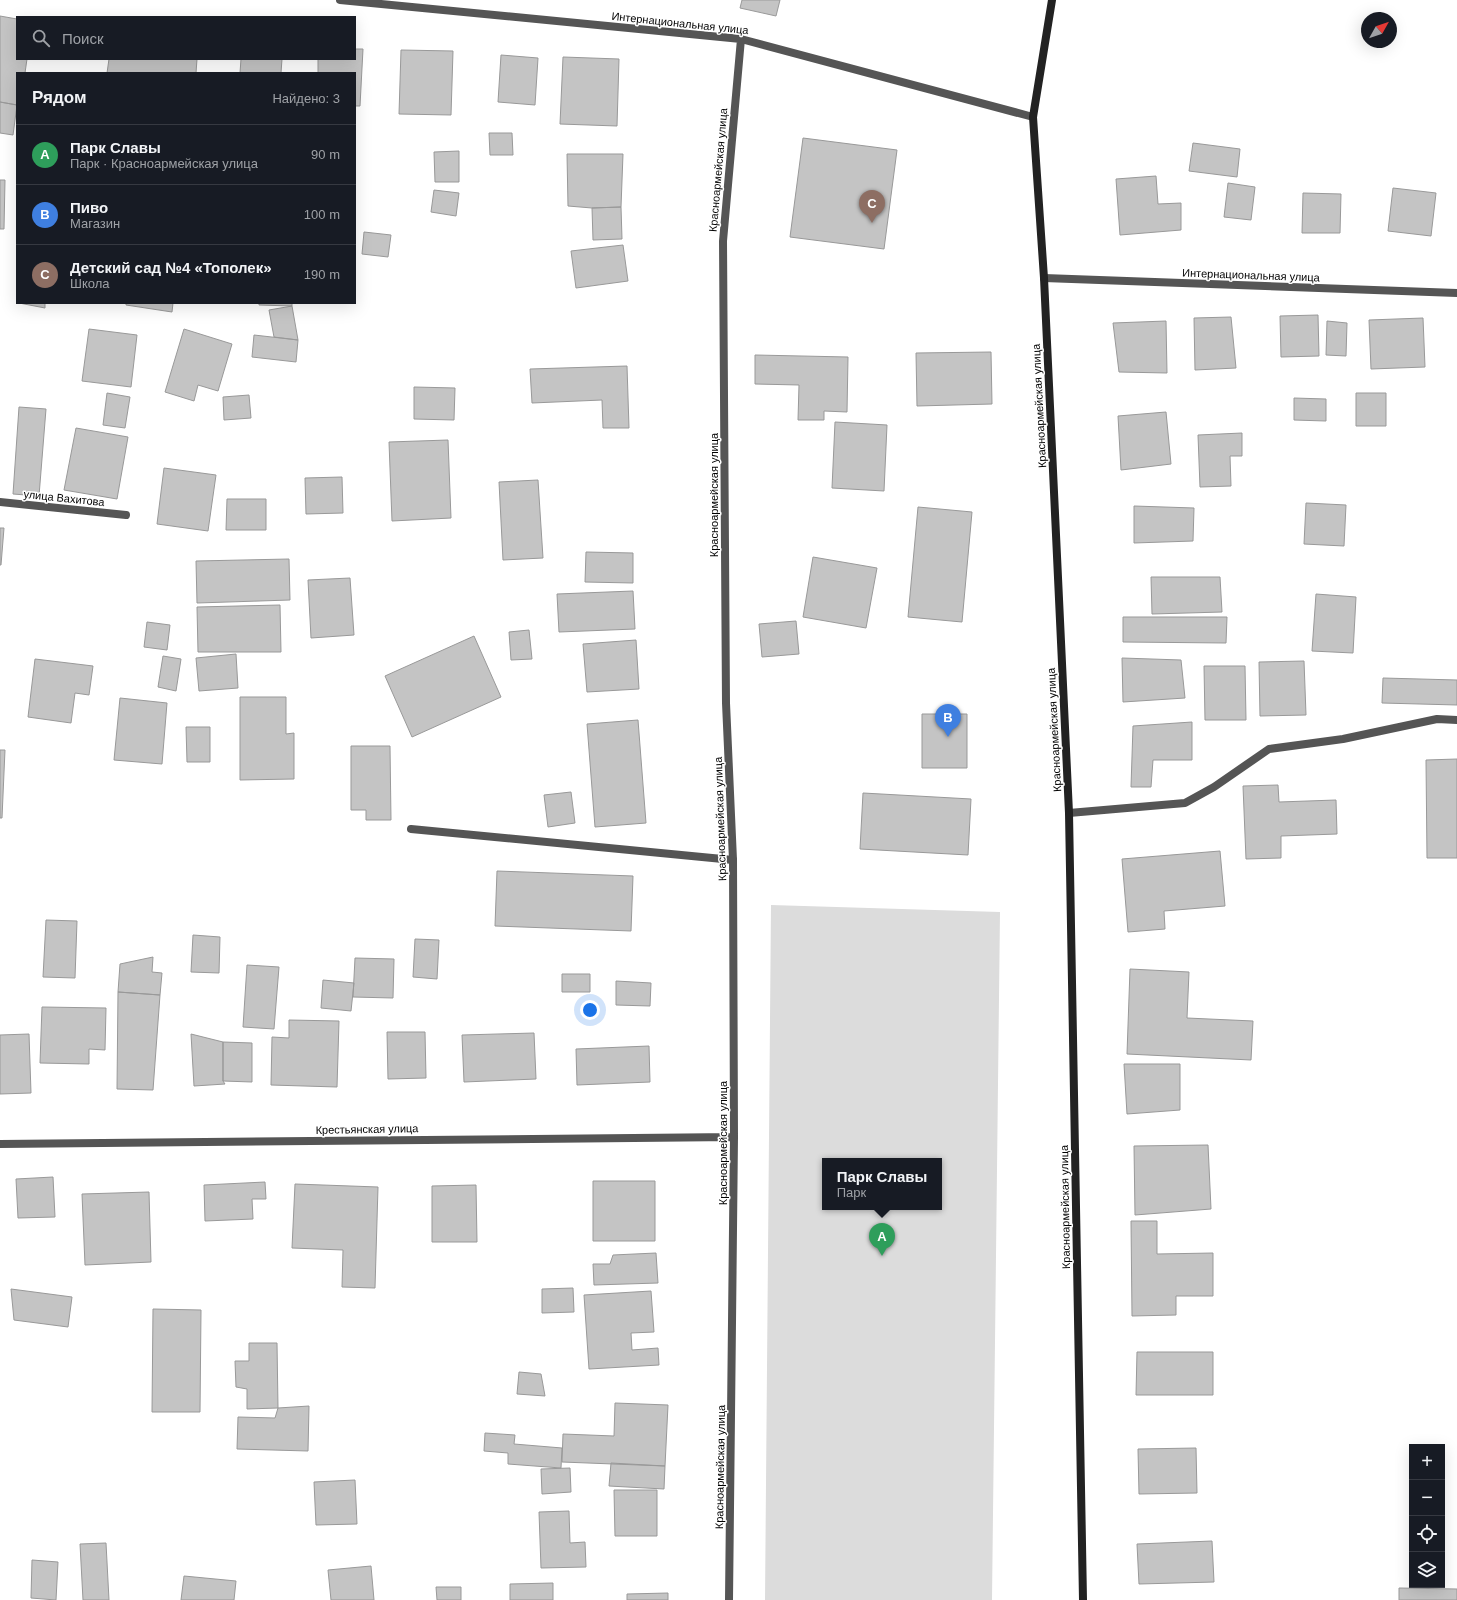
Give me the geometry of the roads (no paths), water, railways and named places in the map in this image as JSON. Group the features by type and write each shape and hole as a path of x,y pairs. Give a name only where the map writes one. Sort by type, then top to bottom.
{"main road":[{"name":"Красноармейская улица","path":"1052,0 1033,117 1044,278 1069,813 1084,1600"}],"street":[{"name":"Интернациональная улица","path":"340,0 397,2 741,39 1033,117"},
{"name":"Красноармейская улица","path":"729,1600 734,1136 733,860 726,703 723,241 741,39"},
{"name":"Интернациональная улица","path":"1044,278 1457,293"},
{"name":"улица Вахитова","path":"0,502 126,515"},
{"path":"1069,813 1185,803 1214,787 1269,749 1343,739 1437,719 1457,720"},
{"path":"411,829 733,860"},
{"name":"Крестьянская улица","path":"0,1144 734,1136"}],"place":[{"name":"Детский сад №4 «Тополек»","path":"872,223"},
{"name":"Пиво","path":"948,737"},
{"name":"Парк Славы","path":"882,1256"}]}
